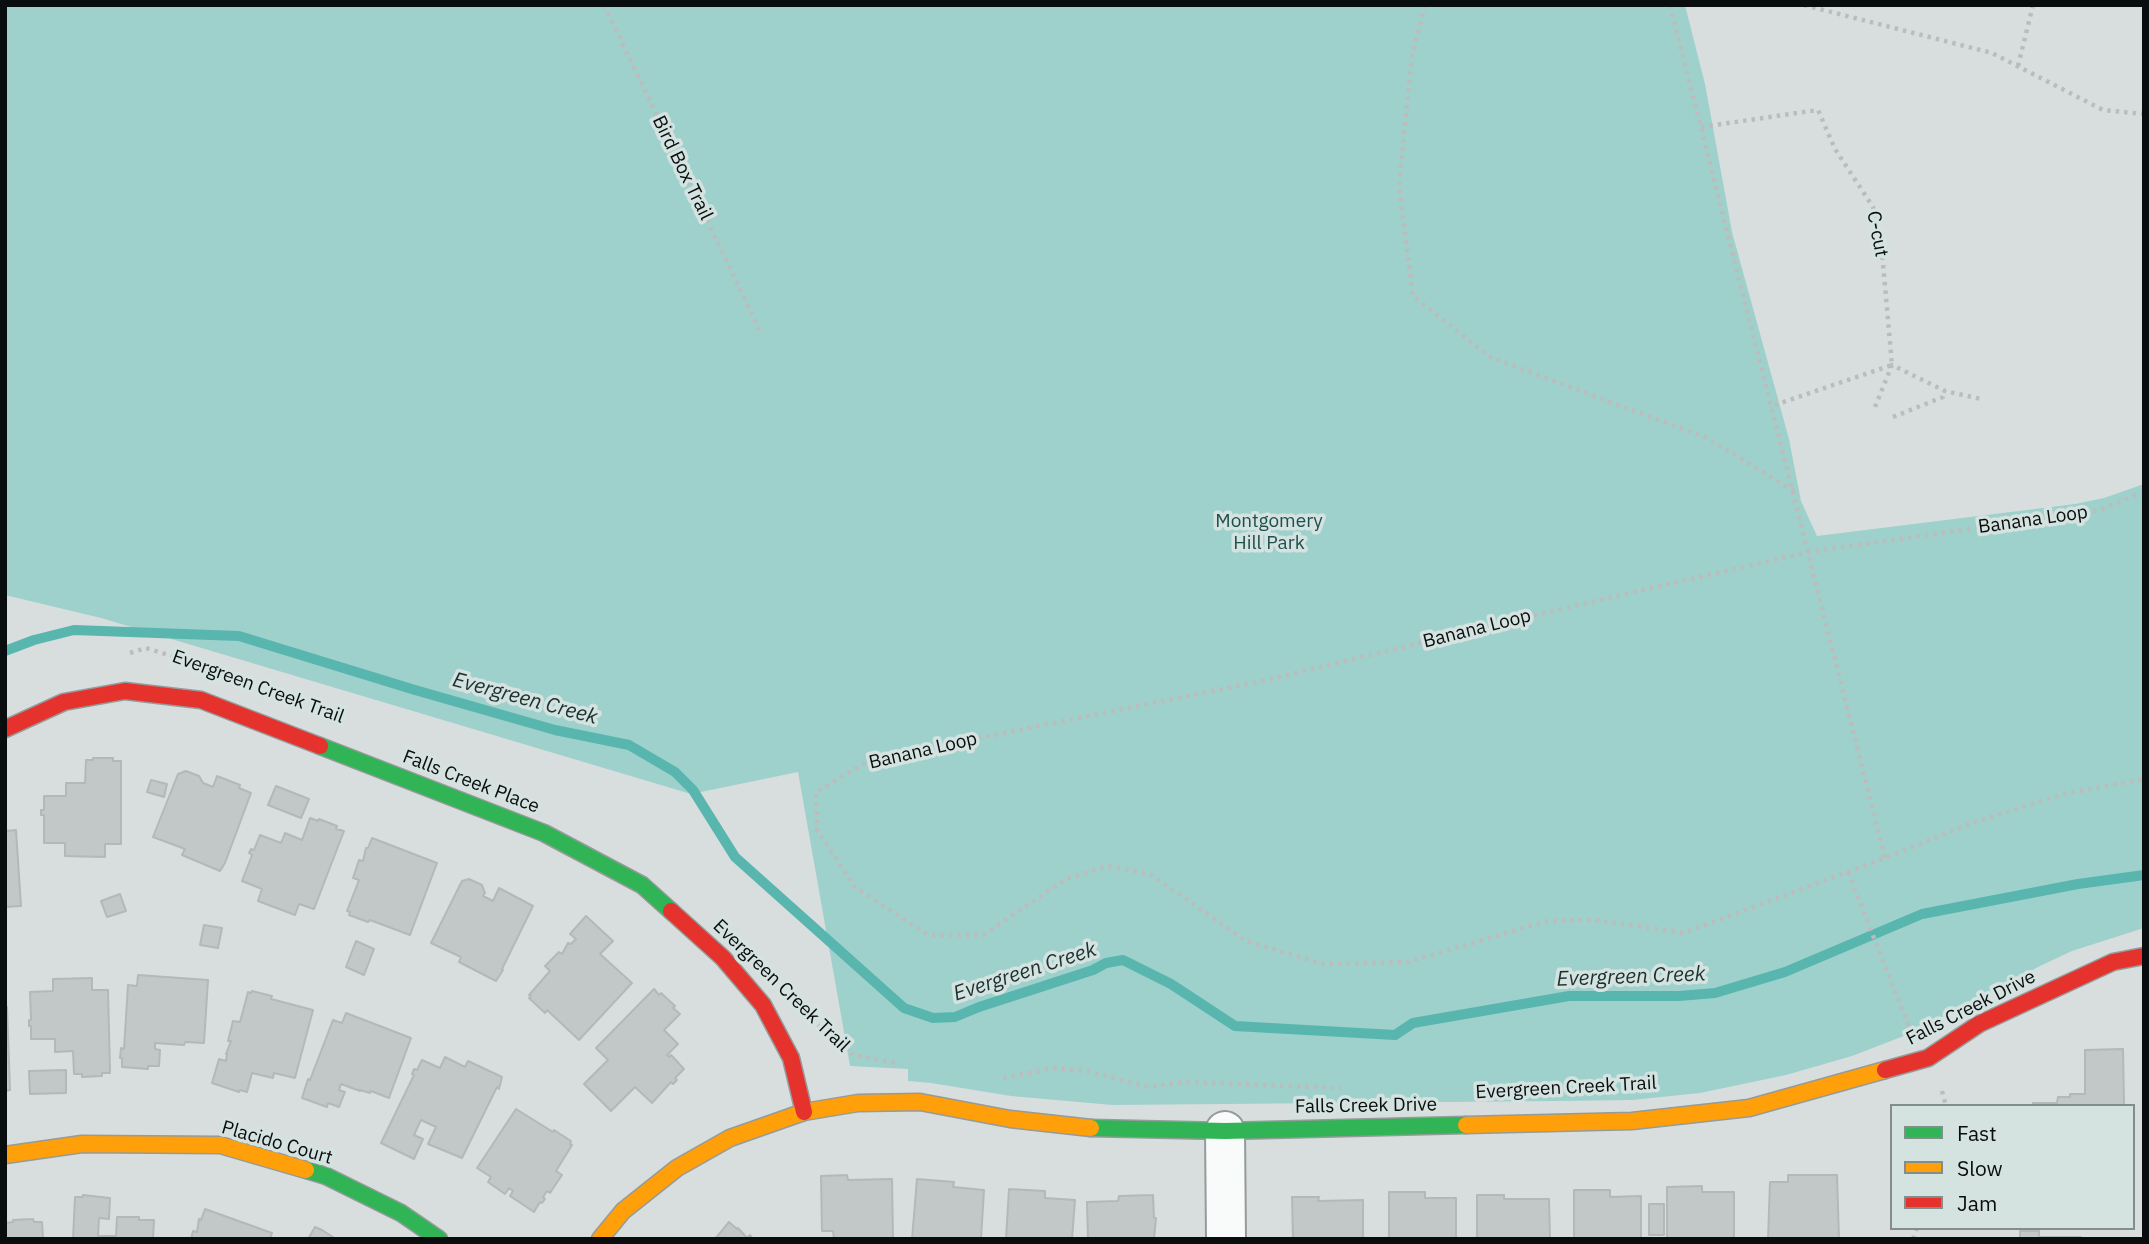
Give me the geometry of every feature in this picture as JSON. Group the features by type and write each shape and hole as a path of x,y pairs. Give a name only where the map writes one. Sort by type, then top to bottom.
{"street":[{"name":"Falls Creek Place","path":"5,729 64,702 125,691 201,700 544,833 642,885 723,958 763,1005 791,1058 804,1112"},
{"name":"Falls Creek Drive","path":"600,1239 622,1211 677,1168 730,1138 804,1112 858,1103 920,1102 1010,1119 1096,1129 1225,1130 1632,1121 1749,1108 1928,1058 1979,1024 2113,961 2144,956"},
{"path":"1225,1130 1226,1239"},
{"name":"Placido Court","path":"5,1155 82,1144 219,1145 326,1176 401,1213 439,1239"}],"path":[{"name":"Bird Box Trail","path":"604,5 760,331"},
{"path":"1425,5 1412,55 1399,186 1413,296 1490,357 1707,438 1794,491"},
{"path":"1671,5 1885,858"},
{"path":"1804,5 1992,53 2103,110 2144,114"},
{"path":"2018,66 2033,5"},
{"name":"C-cut","path":"1701,127 1818,110 1835,149 1873,207 1882,253 1892,365"},
{"path":"1772,406 1892,365 1945,391 1981,399"},
{"path":"1875,407 1892,365"},
{"path":"1893,417 1944,397 1945,391"},
{"name":"Banana Loop","path":"1848,872 1683,933 1595,920 1547,921 1408,962 1323,964 1246,941 1150,874 1108,866 1066,879 983,934 928,935 855,887 817,830 816,792 870,760 1262,681 1809,552 2100,510 2144,492"},
{"name":"Evergreen Creek Trail","path":"120,656 146,648 183,660"},
{"path":"1896,1028 1908,1024 1848,872 1972,823 2063,794 2144,779"},
{"name":"Evergreen Creek Trail","path":"812,1018 853,1055 902,1064"},
{"path":"1002,1079 1054,1068 1087,1071 1147,1087 1183,1083 1346,1088"},
{"path":"1942,1091 1945,1104"}],"green space":[{"name":"Montgomery Hill Park","path":"5,5 1685,5 1705,84 1732,232 1789,439 1801,501 1817,536 2075,504 2104,498 2144,484 2144,928 2072,951 1946,1017 1852,1056 1786,1075 1700,1093 1632,1100 1112,1105 1011,1096 908,1081 908,1069 850,1066 798,772 691,794 101,618 5,595"}],"building":[{"path":"113,758 113,761 121,761 121,844 105,844 105,857 65,856 65,843 44,843 44,815 41,815 41,810 44,810 44,796 66,796 66,783 85,783 86,760"},
{"path":"186,771 199,776 203,783 213,787 217,776 240,785 239,788 251,793 220,871 182,855 185,849 153,837 178,774"},
{"path":"151,780 167,784 164,797 147,792"},
{"path":"276,786 309,799 301,818 268,805"},
{"path":"310,818 319,819 344,831 314,909 299,904 295,915 258,901 262,889 242,881 252,855 249,853 251,849 254,850 260,835 281,843 285,833 302,840"},
{"path":"16,830 21,906 5,907 5,831"},
{"path":"372,838 437,863 410,935 349,915 350,912 347,911 359,880 353,878 359,860 363,861"},
{"path":"469,879 482,885 485,893 483,896 493,901 499,888 533,906 496,981 459,962 461,957 431,943 462,881"},
{"path":"120,894 126,911 107,917 101,901"},
{"path":"586,916 613,941 600,954 632,983 579,1040 547,1010 545,1013 529,995 550,971 545,966 559,952 562,954 568,943 571,944 576,939 570,934"},
{"path":"204,925 222,928 218,948 200,945"},
{"path":"356,941 374,949 364,975 346,967"},
{"path":"138,975 208,980 204,1043 155,1043 155,1049 160,1050 159,1066 148,1066 148,1069 122,1067 120,1058 121,1048 124,1049 128,985 137,986"},
{"path":"92,978 92,990 108,990 110,1073 82,1077 82,1074 74,1074 73,1051 55,1052 55,1039 31,1039 30,992 53,991 53,979"},
{"path":"654,989 675,1006 673,1008 680,1014 664,1030 678,1044 667,1055 671,1055 684,1069 675,1078 677,1080 673,1084 671,1082 652,1103 635,1087 611,1111 584,1084 608,1060 596,1048"},
{"path":"248,992 313,1010 295,1078 274,1073 273,1078 252,1073 247,1092 239,1092 212,1083 219,1059 226,1061 233,1021 240,1022"},
{"path":"5,1007 10,1090 5,1091"},
{"path":"346,1013 411,1038 389,1098 341,1084 339,1090 345,1092 339,1107 328,1103 327,1107 302,1098 333,1020 342,1023"},
{"path":"2123,1049 2124,1104 2033,1104 2057,1103 2058,1097 2085,1094 2085,1050"},
{"path":"445,1057 465,1067 468,1061 502,1077 499,1089 497,1087 462,1158 428,1144 436,1127 421,1120 414,1135 423,1139 414,1159 381,1143 414,1075 414,1069 417,1070 422,1060 440,1068"},
{"path":"66,1070 66,1093 30,1094 29,1071"},
{"path":"516,1109 553,1132 554,1130 571,1141 572,1145 556,1171 562,1175 550,1193 547,1191 543,1197 545,1199 534,1212 510,1196 513,1191 509,1188 505,1194 488,1182 491,1177 477,1168"},
{"path":"847,1175 848,1180 892,1179 893,1239 834,1239 833,1231 822,1231 821,1176"},
{"path":"1788,1175 1837,1175 1839,1239 1768,1239 1770,1182 1788,1182"},
{"path":"917,1179 954,1182 953,1187 984,1190 981,1239 912,1239"},
{"path":"1702,1186 1702,1192 1734,1192 1734,1239 1667,1239 1667,1187"},
{"path":"1009,1189 1045,1191 1045,1198 1075,1200 1072,1239 1006,1239"},
{"path":"1574,1190 1610,1190 1610,1197 1641,1196 1641,1239 1574,1239"},
{"path":"1389,1192 1425,1192 1425,1198 1456,1198 1456,1239 1389,1239"},
{"path":"83,1195 110,1198 109,1219 99,1218 98,1236 116,1236 117,1217 139,1217 139,1220 154,1220 153,1239 73,1239 75,1197"},
{"path":"1153,1195 1156,1218 1154,1239 1088,1239 1087,1202 1118,1201 1119,1196"},
{"path":"1477,1195 1504,1195 1504,1199 1549,1199 1550,1239 1477,1239"},
{"path":"1292,1197 1319,1197 1318,1201 1363,1200 1363,1239 1293,1239"},
{"path":"1649,1204 1664,1204 1664,1235 1649,1235"},
{"path":"205,1209 272,1233 270,1239 191,1239 193,1231 197,1232 199,1219 201,1220"},
{"path":"33,1219 34,1222 42,1222 43,1239 6,1239 5,1223"},
{"path":"729,1222 747,1238 750,1235 753,1239 715,1239"},
{"path":"315,1227 322,1230 336,1239 308,1239"},
{"path":"2020,1231 2039,1231 2039,1237 2081,1239 2000,1239 2020,1238"}],"waterway":[{"name":"Evergreen Creek","path":"5,651 74,630 239,636 555,730 629,745 675,772 693,790 735,857 904,1008 933,1018 955,1017 1093,970 1106,963 1123,960 1171,984 1235,1026 1395,1035 1413,1023 1569,996 1679,996 1715,993 1785,972 1922,914 2078,884 2144,875"}],"traffic: fast":[{"path":"320,746 544,833 642,885 671,911"},
{"path":"1091,1128 1225,1131 1466,1125"},
{"path":"306,1170 326,1176 401,1213 439,1239"}],"traffic: slow":[{"path":"1466,1125 1632,1121 1749,1108 1885,1070"},
{"path":"600,1239 623,1211 677,1168 730,1138 804,1112 858,1103 920,1102 1010,1119 1091,1128"},
{"path":"5,1155 82,1144 220,1145 306,1170"}],"traffic: jam":[{"path":"5,729 64,702 125,691 201,700 320,746"},
{"path":"671,911 723,958 763,1005 791,1058 804,1112"},
{"path":"1885,1070 1928,1058 1979,1024 2113,962 2144,956"}]}
